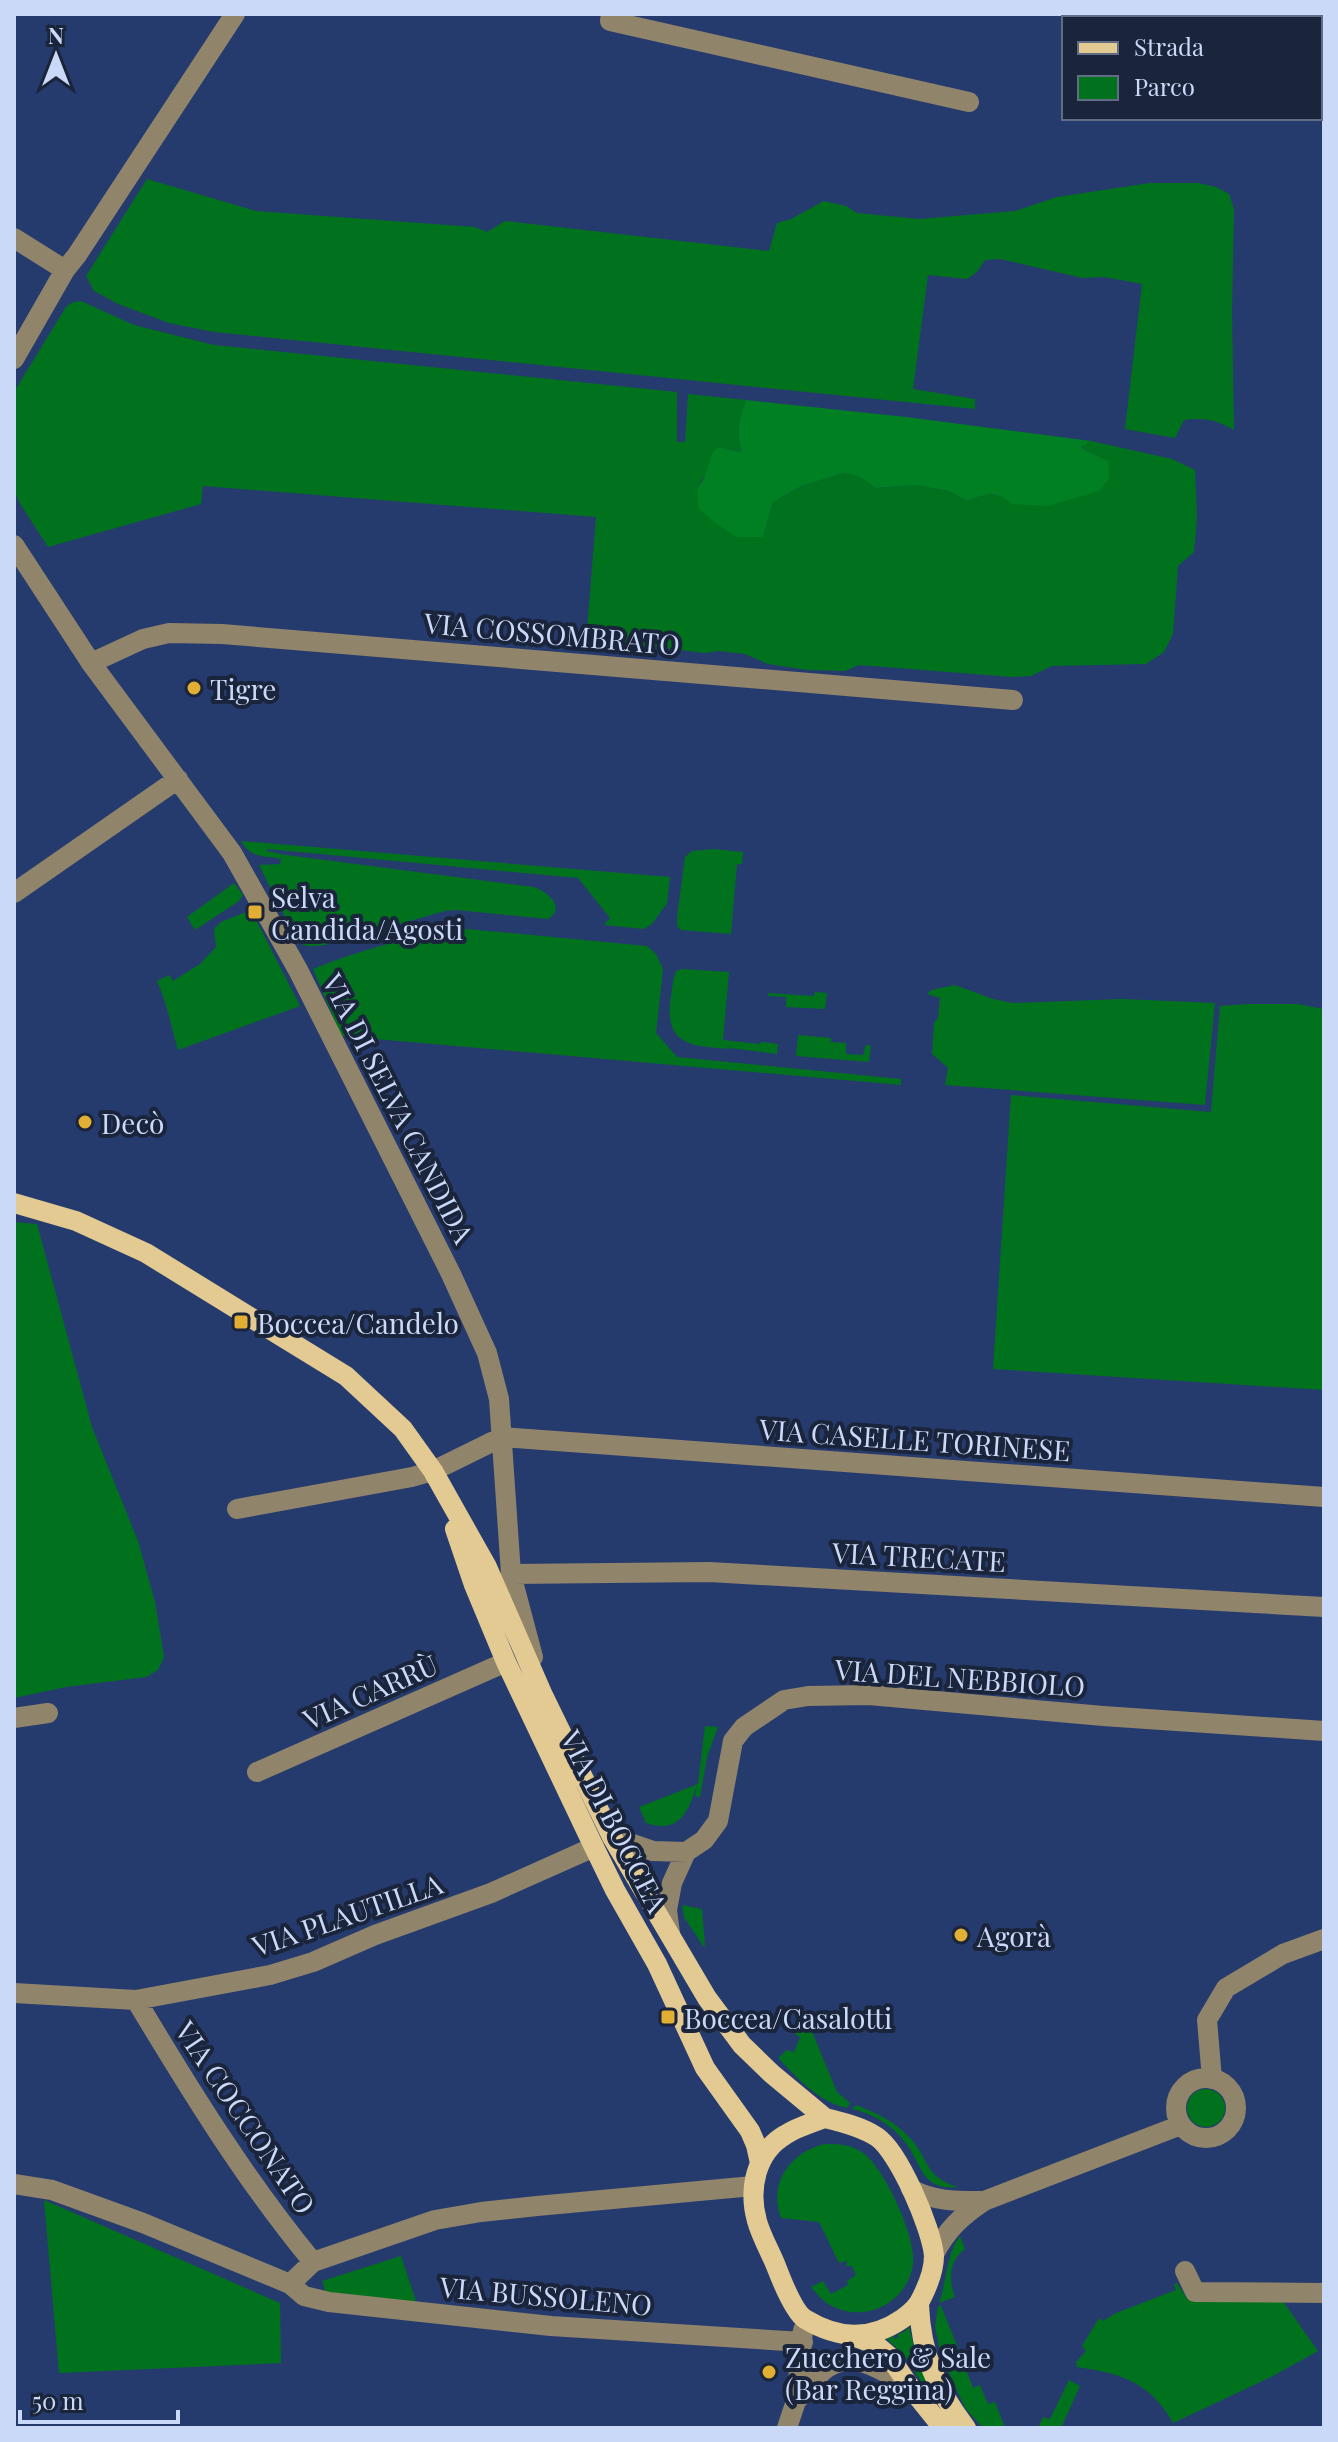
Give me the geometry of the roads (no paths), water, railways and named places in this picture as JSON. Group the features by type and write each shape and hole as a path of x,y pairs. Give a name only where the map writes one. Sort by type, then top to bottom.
{"main road":[{"name":"VIA DI BOCCEA","path":"14,1203 61,1216 125,1242 346,1376 403,1429 433,1471 487,1567 542,1693 612,1837 707,1998 742,2045 825,2118"},
{"name":"VIA DI BOCCEA","path":"443,1491 474,1585 506,1662 594,1847 657,1964 705,2068 750,2131 760,2163"},
{"path":"825,2118 857,2127 877,2137 891,2150 928,2229 934,2254 933,2266 919,2305 881,2332 857,2335 832,2331 802,2318 781,2279 756,2220 753,2186 765,2154 786,2134 825,2118"},
{"path":"919,2305 920,2335 927,2360 939,2387 966,2428"},
{"path":"845,2333 875,2344 889,2356 943,2428"}],"street":[{"path":"14,359 65,270 235,14"},
{"path":"611,18 969,102"},
{"path":"14,238 65,270"},
{"name":"VIA DI SELVA CANDIDA","path":"14,545 91,663 232,853 298,970 451,1274 487,1353 499,1399 511,1574 542,1693"},
{"name":"VIA COSSOMBRATO","path":"91,663 143,639 169,633 222,634 1013,700"},
{"path":"14,893 178,779"},
{"path":"237,1509 433,1471 502,1437"},
{"name":"VIA CASELLE TORINESE","path":"502,1437 1324,1497"},
{"name":"VIA TRECATE","path":"511,1574 709,1572 1324,1607"},
{"name":"VIA CARRÙ","path":"257,1772 506,1662"},
{"name":"VIA DEL NEBBIOLO","path":"670,1933 667,1910 672,1883 686,1852 704,1840 718,1821 733,1741 744,1727 784,1700 808,1696 869,1695 1103,1716 1324,1731"},
{"path":"14,1718 48,1713"},
{"path":"612,1837 653,1851 686,1852"},
{"name":"VIA PLAUTILLA","path":"14,1993 136,2000 290,1969 491,1893 594,1847"},
{"path":"1212,2079 1207,2020 1226,1988 1283,1954 1324,1939"},
{"name":"VIA COCCONATO","path":"136,2000 198,2104 313,2262"},
{"path":"1212,2079 1229,2089 1234,2097 1235,2117 1231,2125 1215,2137 1196,2137 1181,2125 1176,2116 1178,2096 1192,2081 1212,2079"},
{"path":"934,2254 952,2225 984,2201 1181,2125"},
{"name":"VIA BUSSOLENO","path":"14,2184 52,2190 143,2223 290,2284 304,2296 338,2303 551,2326 803,2342"},
{"path":"290,2284 313,2262 422,2224 481,2212 753,2186"},
{"path":"911,2189 926,2198 984,2201"},
{"path":"1185,2271 1195,2292 1324,2293"},
{"path":"787,2428 796,2401 803,2342 802,2318"},
{"path":"796,2401 823,2371 836,2363 853,2360 871,2364 910,2387"}],"place":[{"name":"Tigre","path":"194,688"},
{"name":"Selva Candida/Agosti","path":"255,912"},
{"name":"Decò","path":"85,1122"},
{"name":"Boccea/Candelo","path":"241,1322"},
{"name":"Agorà","path":"961,1935"},
{"name":"Boccea/Casalotti","path":"668,2017"},
{"name":"Zucchero & Sale (Bar Reggina)","path":"769,2372"}]}
